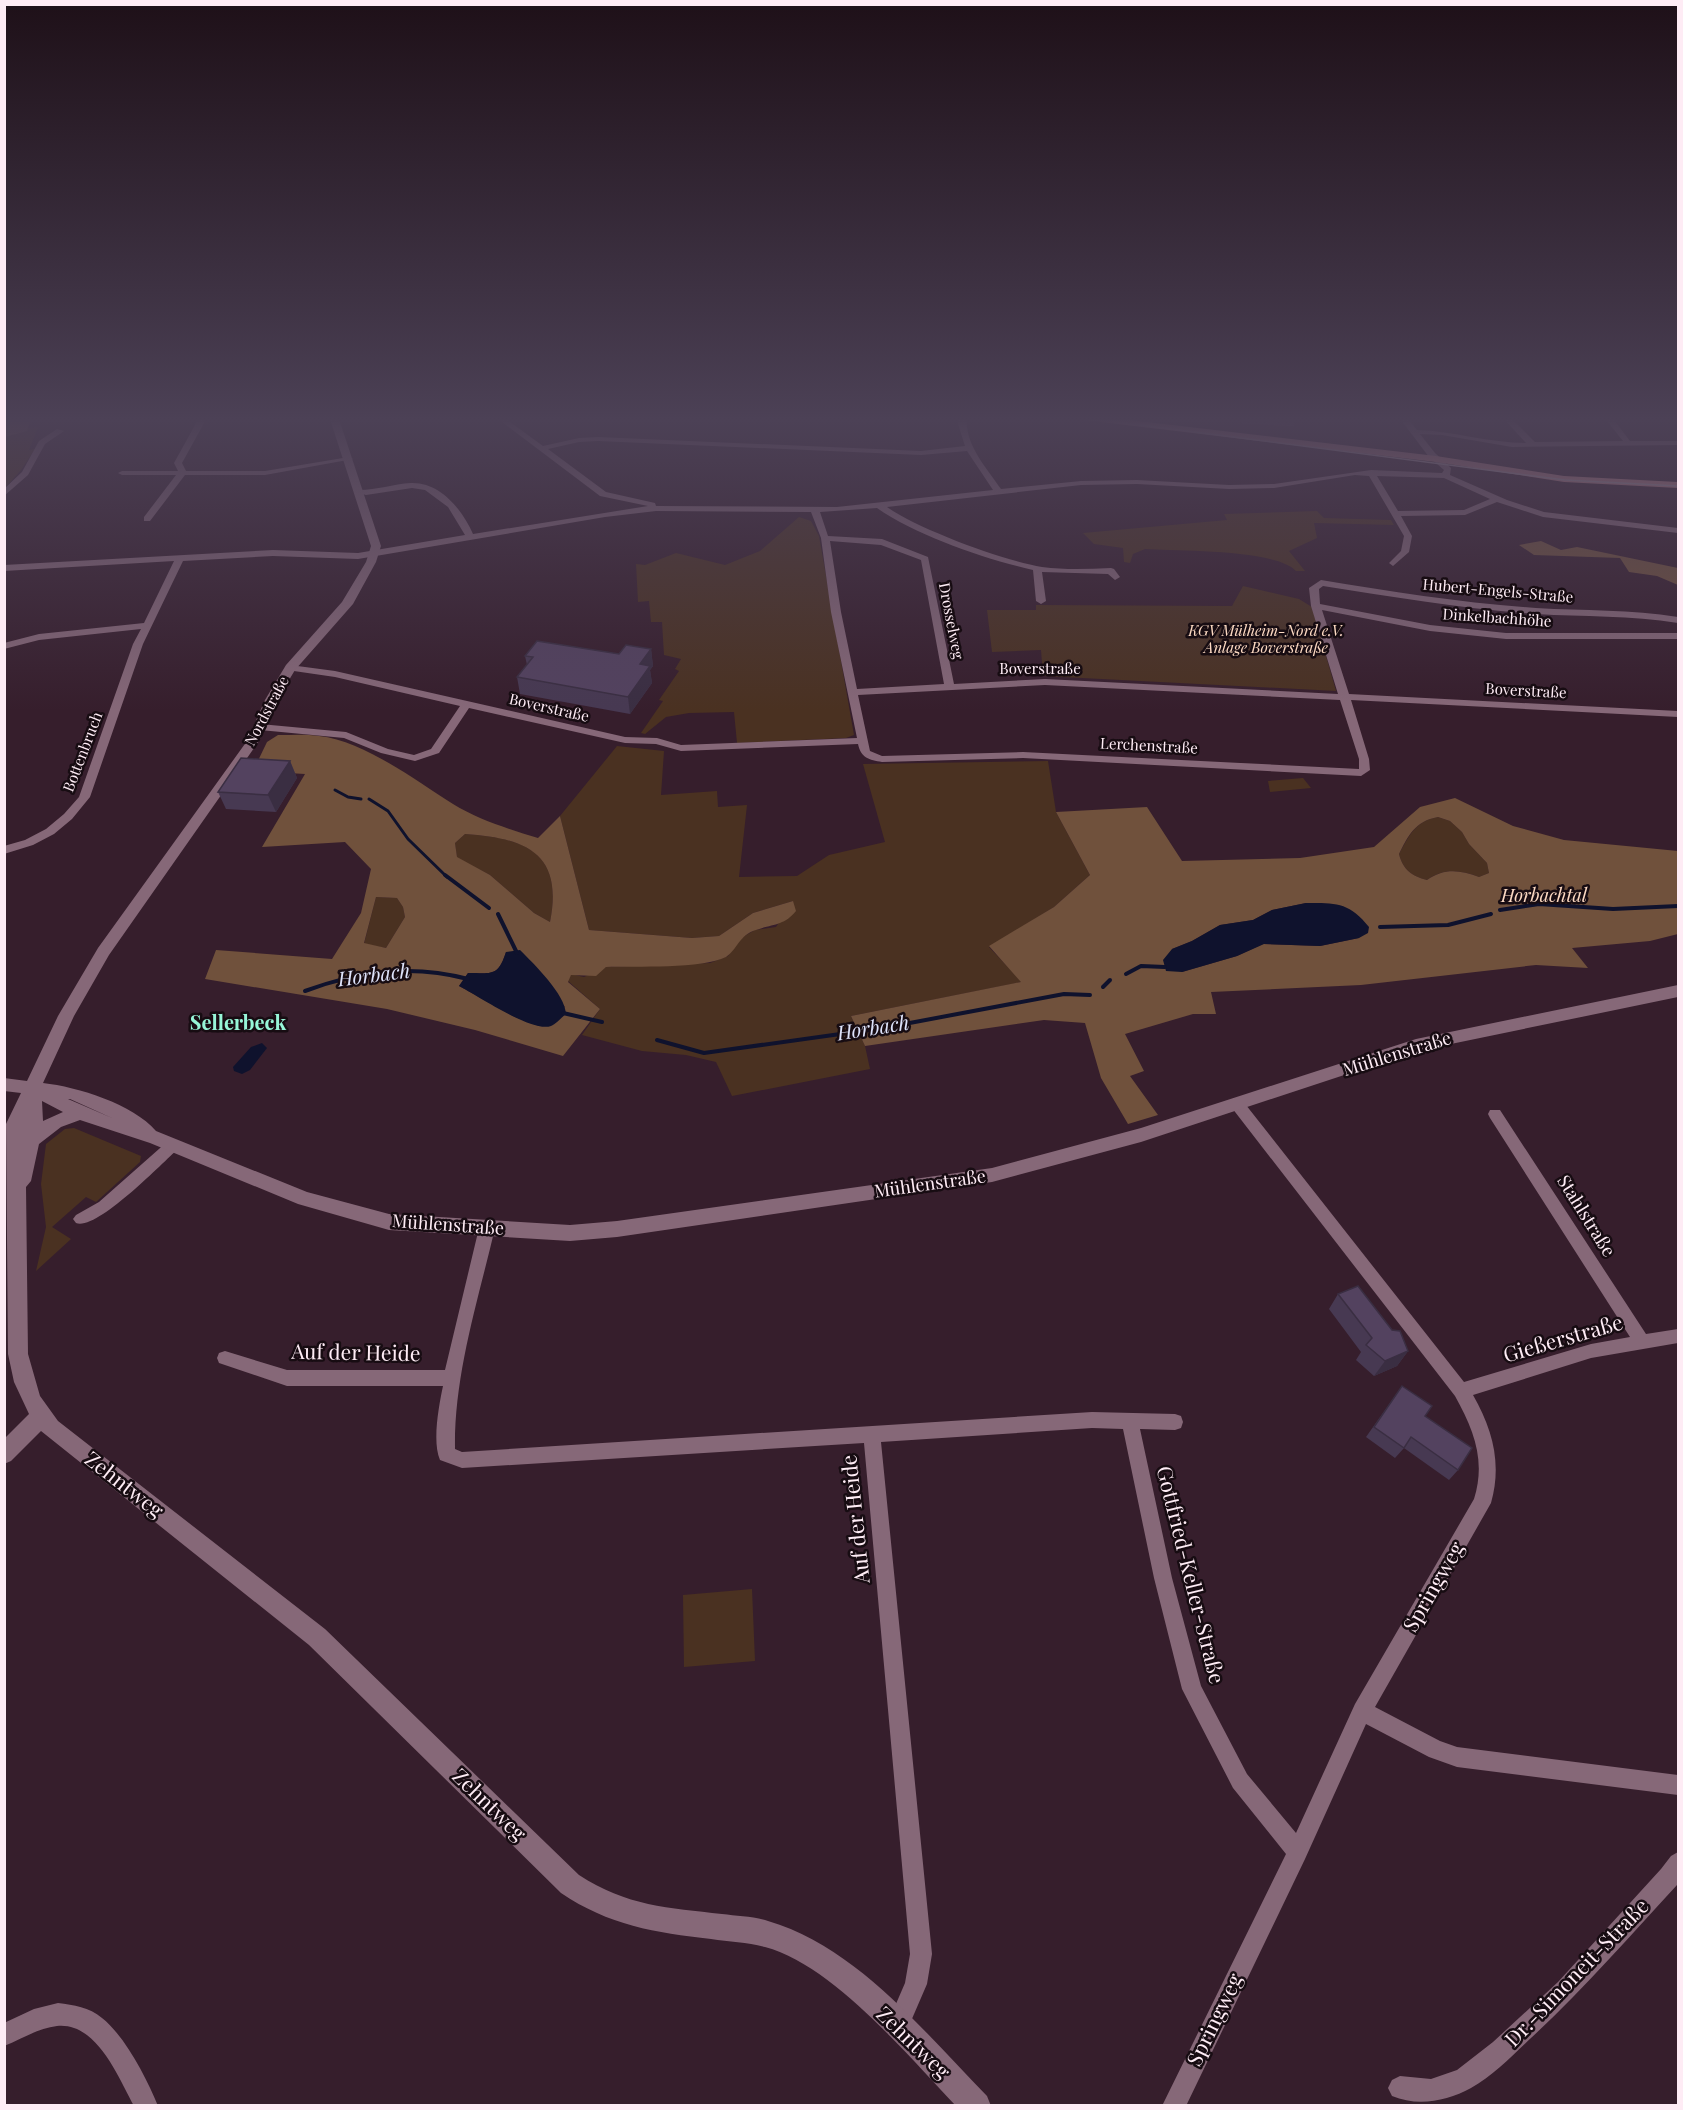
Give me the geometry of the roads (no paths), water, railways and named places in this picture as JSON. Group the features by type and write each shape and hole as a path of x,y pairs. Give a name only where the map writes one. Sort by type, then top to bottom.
{"street":[{"path":"147,519 150,514"},
{"path":"366,514 376,546 375,552"},
{"path":"460,514 470,537"},
{"path":"4,568 273,553 358,556 603,514"},
{"path":"816,514 825,538 863,741"},
{"path":"891,514 913,525 1037,569 1111,571 1115,578"},
{"path":"1393,563 1402,556 1409,542 1395,514"},
{"path":"1549,514 1678,531"},
{"name":"Drosselweg","path":"825,538 882,542 924,557 949,686"},
{"name":"Nordstraße","path":"18,1202 15,1124 66,1016 103,952 232,772 260,727 270,700 290,668 347,604 375,552"},
{"name":"Bottenbruch","path":"4,850 51,832 72,816 84,797 147,625 180,558"},
{"path":"1037,569 1041,601"},
{"name":"Hubert-Engels-Straße","path":"1316,606 1314,588 1327,583 1439,602 1524,610 1649,615 1678,620"},
{"path":"1316,606 1344,696"},
{"name":"Dinkelbachhöhe","path":"1316,606 1430,628 1506,636 1678,636"},
{"path":"4,646 39,637 147,625"},
{"name":"Boverstraße","path":"290,668 335,674 625,740 657,741 681,748 863,741"},
{"name":"Boverstraße","path":"853,692 1045,682 1678,714"},
{"name":"Lerchenstraße","path":"863,741 865,752 870,757 882,759 1023,755 1361,773 1365,770 1364,759 1344,696"},
{"path":"260,727 346,735 384,751 415,758 435,751 466,705"},
{"name":"Mühlenstraße","path":"33,1088 81,1113 128,1132 153,1137 329,1208 389,1222 570,1233 617,1229 992,1175 1141,1135 1416,1045 1678,991"},
{"name":"Mühlenstraße","path":"4,1084 72,1093 130,1119 153,1137"},
{"path":"18,1202 35,1119 33,1088"},
{"name":"Springweg","path":"1173,2106 1298,1852 1362,1711 1482,1503 1488,1488 1490,1464 1478,1418 1461,1391 1237,1104"},
{"path":"31,1140 55,1122 81,1113"},
{"name":"Stahlstraße","path":"1495,1114 1641,1340"},
{"path":"81,1219 104,1206 173,1145"},
{"name":"Zehntweg","path":"18,1202 11,1248 18,1354 24,1382 41,1416 51,1428 316,1637 570,1884 592,1901 619,1912 639,1916 768,1934 805,1948 837,1970 977,2106"},
{"name":"Auf der Heide","path":"487,1228 453,1378 445,1438 446,1454 462,1460 872,1433 921,1954 916,1984 897,2027"},
{"name":"Gießerstraße","path":"1461,1391 1591,1351 1641,1340 1678,1336"},
{"name":"Auf der Heide","path":"225,1358 287,1378 453,1378"},
{"path":"4,1454 41,1416"},
{"path":"872,1433 1092,1420 1130,1423 1175,1422"},
{"name":"Gottfried-Keller-Straße","path":"1130,1423 1162,1578 1192,1689 1240,1781 1298,1852"},
{"path":"1362,1711 1436,1750 1457,1756 1678,1785"},
{"name":"Dr.-Simoneit-Straße","path":"1400,2088 1431,2091 1464,2079 1501,2050 1566,1990 1670,1877 1678,1863"},
{"path":"4,2035 28,2021 49,2014 76,2014 92,2023 111,2042 147,2106"}],"water":[{"path":"1306,903 1326,903 1348,908 1369,927 1368,933 1359,938 1320,946 1264,944 1237,956 1182,972 1166,971 1163,960 1172,949 1220,925 1253,920 1272,910"},
{"path":"520,950 548,980 564,1006 566,1014 551,1026 542,1027 518,1019 459,986 468,973 493,972 500,966 506,952"},
{"path":"262,1043 267,1048 250,1070 242,1074 234,1071 233,1067 251,1047"}],"waterway":[{"name":"Horbach","path":"335,790 348,797 361,799"},
{"name":"Horbach","path":"369,799 388,811 408,839 447,877"},
{"name":"Horbach","path":"445,875 489,908"},
{"name":"Horbach","path":"1500,910 1539,904 1613,909 1678,906"},
{"name":"Horbach","path":"498,914 517,953"},
{"name":"Horbach","path":"1380,927 1448,925 1491,914"},
{"name":"Horbach","path":"1126,974 1141,966 1165,967"},
{"name":"Horbach","path":"305,991 366,974 386,972 427,972 468,979"},
{"name":"Horbach","path":"1103,987 1110,980"},
{"name":"Horbach","path":"657,1040 704,1053 883,1028 1064,994 1090,995"},
{"name":"Horbach","path":"563,1013 602,1022"}],"district":[{"name":"Sellerbeck","path":"238,1023"}],"park label":[{"name":"KGV Mülheim-Nord e.V. Anlage Boverstraße","path":"1266,640"},
{"name":"Horbachtal","path":"1544,896"}]}
